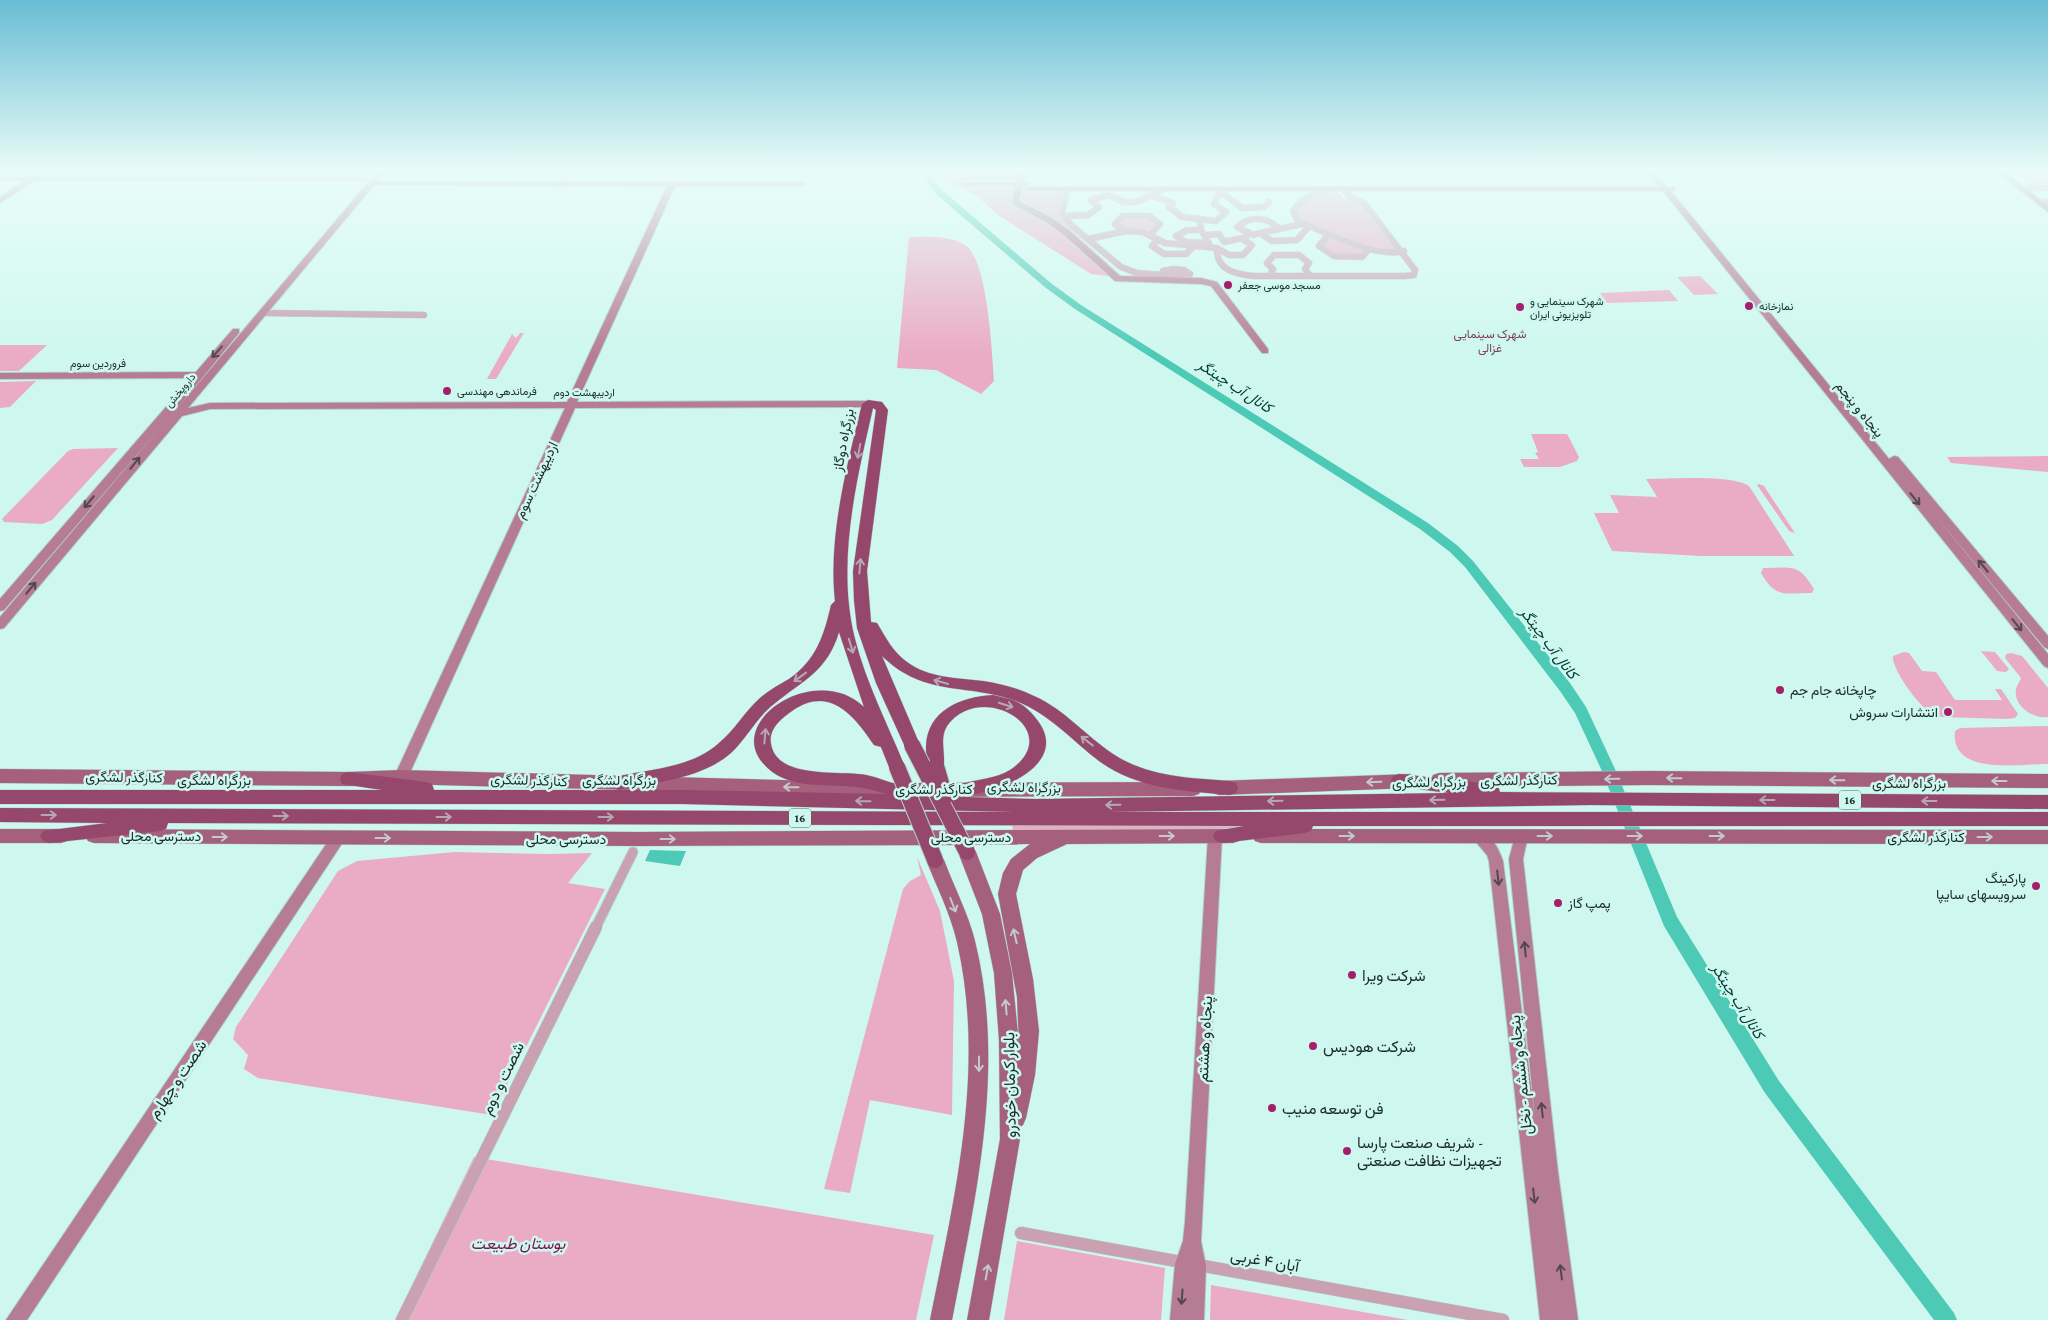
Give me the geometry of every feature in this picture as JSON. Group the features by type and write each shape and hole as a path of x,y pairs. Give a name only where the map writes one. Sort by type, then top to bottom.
{"highway":[{"name":"بزرگراه دوگاز","path":"935,860 858,667 844,622 841,589 845,532 868,404 878,405 882,410 860,571 864,628 884,683 912,745 967,852"},
{"path":"619,783 692,766 711,758 728,746 762,706 804,675 820,658 832,640 841,589"},
{"path":"861,600 877,639 888,655 906,669 950,685 1006,690 1030,700 1056,717 1117,765 1148,778 1230,788"},
{"path":"893,790 864,781 806,776 785,771 771,760 764,749 766,724 775,712 792,702 812,696 832,696 849,702 863,715 897,768"},
{"path":"953,825 936,766 933,750 935,732 946,716 963,704 974,701 1004,702 1017,708 1028,718 1038,733 1038,747 1030,762 1016,774 968,789"},
{"path":"348,779 502,798"},
{"path":"1399,781 1498,792 1591,798"},
{"name":"بزرگراه لشگری","path":"0,798 682,797 1036,806 1591,798 2048,802"},
{"name":"16","path":"0,815 2048,819"},
{"path":"49,836 259,816"},
{"path":"1219,836 1378,818"}],"main road":[{"name":"کنارگذر لشگری","path":"0,776 348,779 401,777 893,790 1230,788 1399,781 1644,778 2048,781"},
{"path":"0,836 49,836"},
{"name":"دسترسی محلی","path":"49,836 638,839 1084,836"},
{"name":"کنارگذر لشگری","path":"1084,836 2048,837"},
{"path":"1010,1139 1025,1081 1029,1030 1025,988 1007,894 1009,879 1018,862 1034,850 1084,836"},
{"name":"بلوار کرمان خودرو","path":"967,852 991,914 1004,973 1009,1040 1010,1139 978,1320"},
{"name":"بلوار کرمان خودرو","path":"935,860 966,941 979,1018 979,1072 968,1177 941,1320"}],"street":[{"name":"داروپخش","path":"0,607 165,413 322,234"},
{"name":"داروپخش","path":"0,625 262,313 326,234"},
{"name":"اردیبهشت سوم","path":"401,777 649,234"},
{"path":"1068,234 1118,279 1201,281 1214,284 1265,351"},
{"path":"1081,234 1089,238 1126,271 1138,275 1162,275"},
{"path":"1089,238 1112,234"},
{"path":"1147,234 1158,240 1193,248 1218,248 1224,246 1224,242"},
{"path":"1179,234 1176,236 1186,242 1217,240 1224,242 1256,234 1272,241 1297,240 1302,234"},
{"path":"1224,242 1219,234 1206,235 1210,246 1218,248 1229,255 1244,255 1252,245 1242,239"},
{"path":"1369,249 1362,257 1334,256 1319,246 1329,234 1369,249 1391,254 1402,252"},
{"path":"1218,248 1217,261 1225,268 1244,275 1414,275 1414,270 1389,234"},
{"name":"پنجاه و پنجم","path":"1705,234 1906,481 2048,663"},
{"path":"1158,240 1152,246 1164,254 1186,254 1193,248"},
{"path":"1200,248 1208,242"},
{"path":"1270,276 1273,269 1268,263 1274,255 1299,255 1309,263 1305,268 1310,276"},
{"path":"262,313 424,315"},
{"name":"فروردین سوم","path":"0,376 197,376"},
{"name":"اردیبهشت دوم","path":"189,399 210,406"},
{"name":"اردیبهشت دوم","path":"165,413 176,414 210,406 868,404"},
{"name":"پنجاه و پنجم","path":"1906,481 2048,644"},
{"name":"پنجاه و هشتم","path":"1194,1320 1191,1265 1192,1241 1219,836"},
{"name":"پنجاه و ششم - نخل","path":"1478,836 1493,852 1496,860 1531,1174 1550,1320"},
{"name":"پنجاه و ششم - نخل","path":"1521,836 1516,859 1549,1172 1568,1320"},
{"name":"شصت و چهارم","path":"16,1320 338,838"},
{"name":"شصت و دوم","path":"402,1320 633,852"},
{"path":"1531,1174 1549,1172"},
{"name":"آبان ۴ غربی","path":"1021,1233 1503,1320"},
{"name":"پنجاه و هشتم","path":"1180,1320 1191,1265"}],"green space":[{"path":"1027,234 1075,234 1124,278 1091,274"},
{"path":"1333,234 1383,234 1396,251 1371,248"},
{"path":"909,237 937,237 952,240 965,245 973,254 984,287 994,381 981,394 936,370 897,368"},
{"path":"1331,237 1366,250 1360,256 1336,255 1323,245"},
{"path":"1700,276 1718,294 1694,295 1677,277"},
{"path":"1669,290 1678,301 1607,303 1600,293"},
{"path":"520,333 524,333 496,379 487,379 512,334 516,338"},
{"path":"0,345 47,345 19,371 0,371"},
{"path":"36,381 10,407 0,408 0,382"},
{"path":"1531,434 1567,434 1579,457 1577,461 1560,467 1524,467 1520,459 1539,459 1535,453 1538,452"},
{"path":"118,448 52,520 42,524 4,522 2,519 68,451 73,449"},
{"path":"2048,456 2048,472 1951,463 1947,457"},
{"path":"1646,479 1714,479 1740,482 1749,486 1794,556 1701,556 1612,551 1594,513 1619,513 1610,495 1657,497"},
{"path":"1757,485 1764,486 1795,533 1789,531"},
{"path":"1763,568 1793,568 1798,570 1814,589 1812,593 1788,594 1776,591 1761,573"},
{"path":"1981,651 1995,652 2009,669 2006,672 1997,671"},
{"path":"1904,652 1909,653 1922,671 1936,672 1955,700 2002,700 1995,689 2001,689 2018,714 2015,718 2005,719 1942,717 1931,713 1915,698 1896,668 1893,656"},
{"path":"2011,653 2022,656 2048,688 2048,717 2030,714 2018,701 2016,689 2021,678 2005,658 2006,654"},
{"path":"2048,726 2048,764 1989,764 1975,761 1963,755 1956,745 1955,731 1960,728"},
{"path":"1245,822 1249,828 1156,831 1013,831 1012,824"},
{"path":"455,852 592,853 568,883 605,889 492,1115 258,1078 244,1069 248,1055 233,1039 236,1027 338,871 357,861"},
{"path":"917,857 940,911 954,981 952,1115 870,1100 850,1193 824,1189 903,889 910,881 921,875"},
{"name":"بوستان طبیعت","path":"474,1157 934,1235 916,1320 395,1320"},
{"path":"1017,1241 1165,1268 1161,1320 1004,1320"},
{"path":"1211,1285 1408,1320 1210,1320"}],"shaded area":[{"path":"650,850 686,851 680,866 645,861"}],"waterway":[{"name":"کانال آب چیتگر","path":"988,234 1049,286 1078,307 1424,526 1454,549 1469,564 1565,687 1581,711 1608,769 1670,921 1772,1087 1947,1320"}],"place":[{"name":"مسجد موسی جعفر","path":"1228,285"},
{"name":"نمازخانه","path":"1749,306"},
{"name":"شهرک سینمایی و تلویزیونی ایران","path":"1520,307"},
{"name":"فرماندهی مهندسی","path":"447,391"},
{"name":"چاپخانه جام جم","path":"1780,690"},
{"name":"انتشارات سروش","path":"1948,712"},
{"name":"پارکینگ سرویسهای سایپا","path":"2036,886"},
{"name":"پمپ گاز","path":"1558,903"},
{"name":"شرکت ویرا","path":"1352,975"},
{"name":"شرکت هودیس","path":"1313,1046"},
{"name":"فن توسعه منیب","path":"1272,1108"},
{"name":"شریف صنعت پارسا - تجهیزات نظافت صنعتی","path":"1347,1151"}],"district":[{"name":"شهرک سینمایی غزالی","path":"1490,341"}]}
